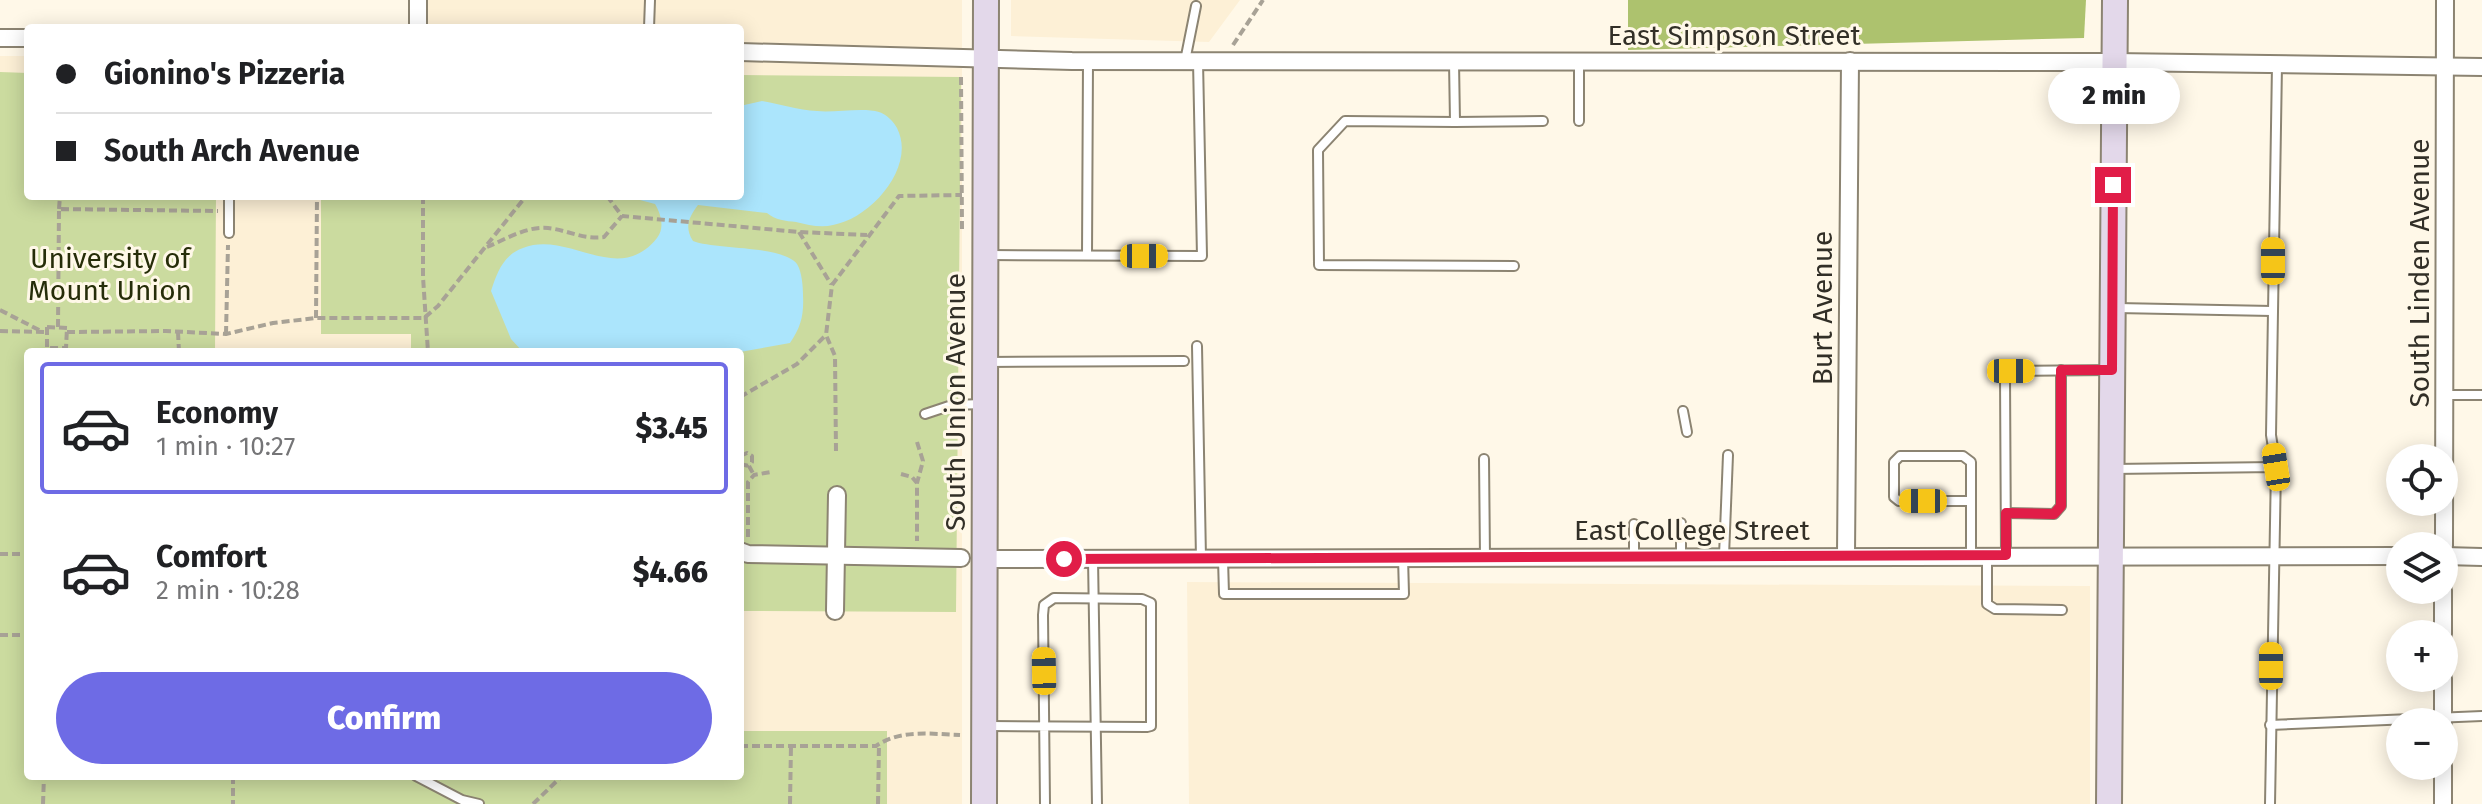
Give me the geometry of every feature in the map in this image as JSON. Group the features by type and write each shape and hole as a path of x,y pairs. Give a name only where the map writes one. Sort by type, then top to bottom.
{"main road":[{"name":"South Union Avenue","path":"984,804 984,726 973,559 985,404 986,0"},
{"path":"2109,804 2115,0"}],"street":[{"path":"418,0 418,24"},
{"name":"South Linden Avenue","path":"2444,532 2445,0"},
{"path":"0,38 24,38"},
{"name":"East Simpson Street","path":"744,52 1088,61 2114,62 2482,67"},
{"name":"Burt Avenue","path":"1846,555 1850,61"},
{"path":"835,611 837,495"},
{"name":"East College Street","path":"744,554 973,559 2386,556"},
{"path":"2458,556 2482,557"},
{"path":"2443,780 2443,804"}],"lane":[{"path":"649,24 650,0"},
{"path":"986,255 1202,256 1191,61 1196,6"},
{"path":"1087,255 1088,61"},
{"path":"1579,61 1579,121"},
{"path":"1454,62 1455,122"},
{"path":"2270,804 2272,556 2276,467 2271,435 2277,64"},
{"path":"1514,266 1319,265 1318,150 1345,121 1543,121"},
{"path":"229,200 229,233"},
{"path":"2113,308 2272,311"},
{"path":"1197,346 1201,558"},
{"path":"985,362 1184,361"},
{"path":"2006,513 2054,514 2061,506 2061,370"},
{"path":"2006,555 2005,376 2011,371 2112,370"},
{"path":"2445,395 2482,395"},
{"path":"925,414 952,405 985,404"},
{"path":"1683,411 1687,432"},
{"path":"1724,556 1728,455"},
{"path":"1970,501 1899,501 1894,497 1894,462 1900,456 1963,456 1971,462 1970,501 1987,604 1995,609 2062,610"},
{"path":"1484,459 1485,557"},
{"path":"2112,469 2276,467"},
{"path":"1681,523 1681,556"},
{"path":"1634,524 1634,556"},
{"path":"1223,558 1224,594 1404,594 1403,557"},
{"path":"1093,559 1097,804"},
{"path":"984,726 1045,726 1147,727 1152,725 1151,603 1142,599 1054,598 1044,605 1045,726 1045,804"},
{"path":"2458,718 2482,716"},
{"path":"2270,725 2386,721"},
{"path":"424,780 462,800 479,804"}],"path":[{"path":"1233,46 1263,0"},
{"path":"836,451 835,356 826,335 832,285 899,196 962,195"},
{"path":"58,327 60,200"},
{"path":"316,318 317,200"},
{"path":"423,200 424,318 428,348"},
{"path":"67,332 226,334 273,323 316,318 424,318 438,306 523,200"},
{"path":"610,200 622,216 867,235"},
{"path":"59,209 229,211"},
{"path":"485,248 528,229 547,228 592,238 604,237 622,216"},
{"path":"799,232 832,285"},
{"path":"226,334 229,233"},
{"path":"0,310 45,332"},
{"path":"47,327 67,328 66,348 47,348 45,332 47,327"},
{"path":"0,331 45,332"},
{"path":"178,332 179,348"},
{"path":"744,395 797,364 826,335"},
{"path":"917,442 923,461 917,483 917,558"},
{"path":"744,454 752,456 749,466 754,475"},
{"path":"744,465 749,466"},
{"path":"744,540 748,482 754,475 771,472"},
{"path":"901,474 912,477 917,483"},
{"path":"0,554 24,554"},
{"path":"0,635 24,635"},
{"path":"744,746 879,744 890,737 916,734 960,735"},
{"path":"878,804 879,744"},
{"path":"790,804 791,745"},
{"path":"43,804 44,780"},
{"path":"233,780 233,804"},
{"path":"533,804 558,780"}],"shaded area":[{"name":"University of Mount Union","path":"425,0 962,0 962,804 0,804 0,56 24,56 24,200 744,200 744,24 425,24"},
{"path":"1011,0 1240,0 1209,42 1011,36"},
{"path":"1187,582 2090,586 2090,804 1189,804"}],"green space":[{"path":"1628,0 2086,0 2084,38 1628,50"},
{"name":"University of Mount Union","path":"0,72 24,73 24,200 216,200 215,348 24,348 24,780 744,780 744,731 887,731 887,804 0,804"},
{"path":"744,75 961,77 956,612 744,611 744,348 411,348 411,334 321,334 321,200 744,200"}],"water":[{"path":"762,101 810,110 879,112 894,123 902,143 901,159 886,189 875,202 847,221 814,226 781,220 767,213 698,205 692,214 688,227 693,241 778,254 797,264 802,280 803,309 790,343 744,351 744,348 519,348 511,339 491,291 498,271 510,255 540,244 610,258 626,258 642,252 659,234 660,217 655,204 640,200 744,200 744,105"}],"route":[{"path":"1064,559 2006,555 2006,513 2054,514 2061,506 2061,370 2112,370 2113,185"}]}
